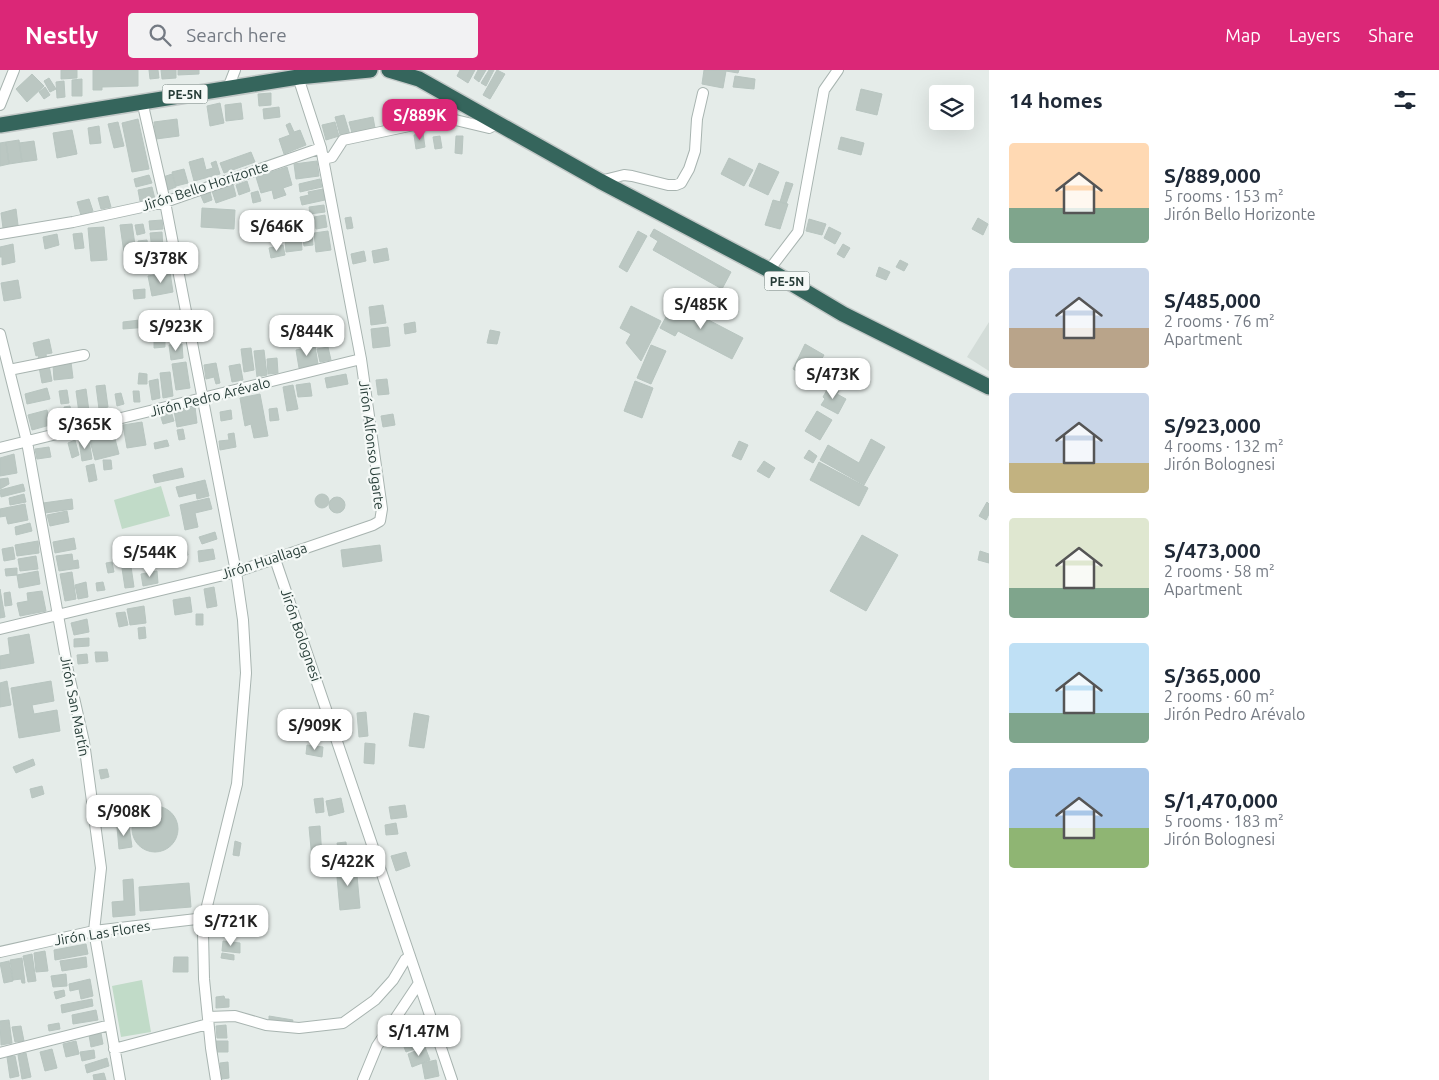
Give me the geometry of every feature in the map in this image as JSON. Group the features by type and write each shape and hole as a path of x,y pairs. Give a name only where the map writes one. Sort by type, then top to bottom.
{"highway":[{"name":"PE-5N","path":"0,125 298,77 370,70"},
{"name":"PE-5N","path":"389,70 420,75 498,123 600,181 769,270 843,314 989,387"}],"street":[{"path":"0,105 4,82 14,70"},
{"path":"228,88 235,70"},
{"path":"769,270 798,232 824,90 838,70"},
{"name":"Jirón Alfonso Ugarte","path":"298,77 321,148 361,359 382,509 380,521"},
{"path":"600,181 632,176 668,185 676,186 680,183 689,169 695,151 697,120 703,93"},
{"path":"142,101 165,202 236,572 243,620 246,673 237,784 203,932 204,979 216,1080"},
{"path":"323,159 332,157 343,140 447,118 489,128 498,123"},
{"name":"Jirón Bello Horizonte","path":"0,234 73,222 165,202 321,148"},
{"name":"Jirón San Martín","path":"0,334 27,442 68,671 84,742 101,868 94,931 120,1080"},
{"path":"9,370 84,356"},
{"name":"Jirón Pedro Arévalo","path":"0,448 361,359"},
{"name":"Jirón Huallaga","path":"0,629 236,572 380,521"},
{"name":"Jirón Bolognesi","path":"275,559 452,1080"},
{"name":"Jirón Las Flores","path":"0,952 94,931 205,918"},
{"path":"114,1049 208,1020 235,1016 266,1025 299,1028 343,1023 375,1000 393,980 405,960 410,956"},
{"path":"363,1080 378,1046 419,983"},
{"path":"0,1053 110,1025"}],"shaded area":[{"path":"989,322 989,371 967,357"}],"green space":[{"path":"161,486 170,516 122,529 114,500"},
{"path":"142,980 151,1032 121,1037 112,986"}],"building":[{"path":"61,70 77,70 77,78 61,79"},
{"path":"93,70 138,70 138,86 102,87 102,90 93,90"},
{"path":"149,70 158,70 159,78 150,79"},
{"path":"161,70 176,70 176,78 162,79"},
{"path":"178,70 199,70 199,74 178,75"},
{"path":"460,70 475,70 468,83 457,76"},
{"path":"478,70 486,70 479,82 474,78"},
{"path":"489,70 494,70 486,86 481,83"},
{"path":"497,70 505,74 490,99 483,95"},
{"path":"704,70 739,70 738,73 726,71 723,88 702,84"},
{"path":"32,74 44,86 27,102 16,89"},
{"path":"735,76 755,79 754,89 733,87"},
{"path":"49,78 56,89 50,92 44,81"},
{"path":"82,79 82,96 72,96 72,80"},
{"path":"64,81 65,97 57,98 56,82"},
{"path":"45,87 50,95 44,99 39,92"},
{"path":"861,89 882,94 877,115 856,110"},
{"path":"271,93 271,105 259,106 258,94"},
{"path":"220,103 224,123 210,126 207,106"},
{"path":"241,103 243,119 226,121 225,105"},
{"path":"279,107 280,117 264,119 263,109"},
{"path":"344,115 350,135 341,138 335,117"},
{"path":"373,117 375,128 352,133 349,122"},
{"path":"138,119 149,169 132,172 122,123"},
{"path":"177,119 179,136 156,139 154,122"},
{"path":"118,122 124,146 114,148 108,124"},
{"path":"335,122 339,136 326,140 322,125"},
{"path":"290,123 294,132 300,130 306,145 284,154 279,139 290,135 286,125"},
{"path":"99,126 101,143 90,144 88,128"},
{"path":"72,130 77,154 57,158 53,133"},
{"path":"423,133 425,147 416,149 414,135"},
{"path":"440,136 442,148 435,149 433,137"},
{"path":"456,136 463,136 462,154 455,153"},
{"path":"841,137 864,143 861,155 838,149"},
{"path":"19,140 22,162 9,164 6,142"},
{"path":"34,141 37,160 22,162 19,143"},
{"path":"6,142 9,164 0,166 0,143"},
{"path":"251,152 255,162 224,173 220,163"},
{"path":"203,158 206,170 213,168 211,163 216,161 220,174 194,181 189,162"},
{"path":"729,158 753,170 744,186 721,174"},
{"path":"317,161 319,176 296,179 294,164"},
{"path":"759,163 779,172 768,195 749,186"},
{"path":"287,167 292,185 283,188 286,195 274,199 272,190 261,193 256,177"},
{"path":"184,169 188,183 176,186 172,172"},
{"path":"172,174 176,187 168,190 163,177"},
{"path":"149,175 152,183 136,187 134,179"},
{"path":"320,179 322,187 300,192 299,184"},
{"path":"247,181 250,191 239,195 236,185"},
{"path":"786,182 793,184 786,204 780,202"},
{"path":"233,184 236,196 216,203 212,191"},
{"path":"152,187 155,199 140,201 138,190"},
{"path":"323,189 325,200 302,205 300,197 309,195 308,192"},
{"path":"258,191 261,201 253,203 251,193"},
{"path":"210,192 212,200 204,203 201,196"},
{"path":"108,196 111,207 101,209 98,198"},
{"path":"89,199 93,211 81,215 77,202"},
{"path":"773,200 788,204 780,229 765,225"},
{"path":"324,205 325,212 310,214 309,207"},
{"path":"202,208 235,210 234,229 201,227"},
{"path":"16,209 18,225 3,228 1,213"},
{"path":"295,211 298,227 285,229 282,213"},
{"path":"268,213 270,223 260,225 258,215"},
{"path":"325,215 327,227 316,229 314,217"},
{"path":"311,216 313,224 300,226 299,218"},
{"path":"351,217 353,228 347,229 345,218"},
{"path":"978,218 988,224 983,235 972,229"},
{"path":"809,219 826,224 822,235 806,231"},
{"path":"162,220 163,229 150,230 149,221"},
{"path":"132,224 136,252 124,253 120,225"},
{"path":"143,224 145,233 137,235 135,225"},
{"path":"268,226 271,239 265,240 262,227"},
{"path":"104,227 107,260 91,261 88,228"},
{"path":"284,227 286,235 274,238 272,230"},
{"path":"829,227 841,233 835,244 824,238"},
{"path":"654,229 731,272 722,289 653,250 658,241 650,236"},
{"path":"328,231 331,250 316,252 314,233"},
{"path":"638,231 647,236 627,272 619,267"},
{"path":"162,232 163,249 152,250 150,233"},
{"path":"82,233 84,248 75,249 73,234"},
{"path":"312,233 313,245 304,246 302,235"},
{"path":"57,234 59,245 45,249 43,237"},
{"path":"301,236 302,250 286,252 285,238"},
{"path":"147,240 149,254 139,255 138,241"},
{"path":"13,244 15,262 2,265 0,247"},
{"path":"843,244 850,248 844,258 837,254"},
{"path":"283,245 285,255 271,258 269,248"},
{"path":"387,248 389,260 374,263 372,251"},
{"path":"364,251 366,261 353,264 351,254"},
{"path":"166,252 167,260 152,263 151,255"},
{"path":"900,260 908,264 904,271 896,267"},
{"path":"879,267 890,272 886,280 876,276"},
{"path":"170,272 173,292 152,296 148,276"},
{"path":"18,280 21,298 4,301 1,283"},
{"path":"145,289 145,298 134,299 133,290"},
{"path":"674,302 743,338 732,359 678,331 675,336 660,328"},
{"path":"383,305 386,323 371,325 369,307"},
{"path":"631,306 661,321 641,361 626,343 631,334 620,328"},
{"path":"178,316 180,332 168,334 167,324 151,326 150,319"},
{"path":"148,319 149,327 123,329 123,322"},
{"path":"415,322 416,332 405,334 404,324"},
{"path":"388,327 390,346 373,348 371,329"},
{"path":"490,330 500,332 497,344 487,343"},
{"path":"165,338 165,347 154,348 154,339"},
{"path":"49,339 52,353 46,354 47,361 39,363 33,343"},
{"path":"182,344 183,358 171,360 169,345"},
{"path":"805,344 824,355 815,370 811,368 806,377 793,369"},
{"path":"651,345 666,351 651,384 637,378"},
{"path":"315,346 318,364 299,368 296,350"},
{"path":"328,347 331,360 320,362 317,349"},
{"path":"251,348 254,370 244,372 241,349"},
{"path":"264,350 267,375 257,377 254,351"},
{"path":"277,358 278,373 268,374 267,359"},
{"path":"71,362 73,378 54,380 53,365"},
{"path":"186,362 190,388 176,390 172,364"},
{"path":"216,363 220,383 216,384 214,377 206,379 204,365"},
{"path":"240,364 243,380 232,382 229,366"},
{"path":"49,365 52,381 42,383 39,367"},
{"path":"845,366 851,370 840,387 834,383"},
{"path":"170,372 173,396 163,398 160,373"},
{"path":"139,373 147,374 147,384 138,384"},
{"path":"346,374 348,384 327,388 325,378"},
{"path":"158,379 160,398 152,400 149,381"},
{"path":"387,379 389,394 378,395 376,380"},
{"path":"635,381 653,388 642,418 624,411"},
{"path":"310,383 312,396 298,397 296,385"},
{"path":"105,385 108,407 99,409 96,386"},
{"path":"293,385 298,409 287,411 283,387"},
{"path":"829,386 839,391 837,394 846,399 838,414 821,405"},
{"path":"47,388 50,399 27,404 25,394"},
{"path":"86,389 89,411 79,413 76,391"},
{"path":"67,390 69,403 61,404 59,391"},
{"path":"133,391 139,391 140,402 134,402"},
{"path":"121,393 124,404 117,406 115,394"},
{"path":"260,394 268,436 254,438 251,424 245,426 240,398"},
{"path":"70,406 72,417 65,418 64,407"},
{"path":"195,407 197,423 177,427 174,411"},
{"path":"277,408 279,420 270,421 269,409"},
{"path":"47,410 50,425 32,430 28,415"},
{"path":"231,410 232,419 221,421 220,412"},
{"path":"171,411 174,421 163,424 160,414"},
{"path":"817,411 832,420 820,440 805,431"},
{"path":"393,414 395,425 383,427 381,416"},
{"path":"142,422 146,445 127,448 123,425"},
{"path":"183,429 185,439 179,440 177,430"},
{"path":"113,431 119,454 95,460 89,437"},
{"path":"234,433 236,447 220,450 219,441 229,440 228,434"},
{"path":"89,439 92,459 82,461 79,441"},
{"path":"871,439 885,447 864,485 820,460 828,445 859,463"},
{"path":"75,440 79,455 72,458 68,443"},
{"path":"167,440 169,446 155,449 154,443"},
{"path":"739,441 748,445 741,460 732,456"},
{"path":"49,447 51,457 37,459 35,449"},
{"path":"809,450 817,456 813,463 804,458"},
{"path":"14,454 17,473 0,476 0,458"},
{"path":"103,460 111,460 112,469 104,470"},
{"path":"764,461 775,468 769,478 757,471"},
{"path":"819,462 868,488 859,506 810,480"},
{"path":"94,464 97,480 89,482 86,466"},
{"path":"182,468 184,477 155,483 153,475"},
{"path":"8,478 9,484 0,489 0,479"},
{"path":"205,480 209,496 197,499 196,493 179,497 176,487"},
{"path":"23,484 25,491 1,497 0,490"},
{"path":"24,494 26,502 10,505 9,498"},
{"path":"322,494 327,496 329,501 327,506 322,508 317,506 315,501 317,496"},
{"path":"334,497 340,497 345,502 343,511 334,513 329,508 329,502"},
{"path":"209,498 212,509 195,513 198,527 185,530 180,505"},
{"path":"72,499 73,509 45,513 43,503"},
{"path":"987,502 989,504 989,514 986,520 979,516"},
{"path":"25,504 28,520 8,524 6,516 0,517 0,509"},
{"path":"67,511 69,522 50,526 47,515"},
{"path":"30,523 32,531 16,535 15,527"},
{"path":"215,532 217,539 202,544 199,537"},
{"path":"862,535 898,555 866,611 830,591"},
{"path":"74,538 76,549 55,553 53,542"},
{"path":"38,541 39,553 17,556 15,545"},
{"path":"380,545 382,561 343,567 341,550"},
{"path":"13,547 15,559 4,561 2,549"},
{"path":"186,548 188,555 179,557 178,550"},
{"path":"213,549 215,559 199,562 198,551"},
{"path":"980,551 989,554 989,563 978,560"},
{"path":"129,553 134,587 125,588 120,555"},
{"path":"72,554 73,561 78,560 79,568 59,571 56,556"},
{"path":"36,556 38,569 20,571 18,559"},
{"path":"112,562 114,572 108,573 106,563"},
{"path":"17,568 17,575 6,576 5,569"},
{"path":"38,571 40,584 19,588 17,575"},
{"path":"157,571 158,583 143,586 141,574"},
{"path":"72,572 76,599 65,601 60,574"},
{"path":"86,582 88,597 78,599 75,585"},
{"path":"103,582 105,590 97,591 96,583"},
{"path":"214,587 217,606 207,608 204,589"},
{"path":"0,589 5,617 0,618"},
{"path":"42,591 46,611 20,616 17,603 28,601 27,593"},
{"path":"10,592 12,605 5,606 4,593"},
{"path":"190,597 192,612 175,615 173,600"},
{"path":"144,606 146,623 130,625 127,609"},
{"path":"125,612 128,625 119,627 116,613"},
{"path":"196,614 203,614 203,625 196,625"},
{"path":"87,619 89,632 74,635 71,623"},
{"path":"145,627 146,638 139,639 138,628"},
{"path":"29,634 34,663 0,669 0,656 10,654 8,638"},
{"path":"89,638 89,646 74,647 74,639"},
{"path":"95,652 107,652 108,661 96,662"},
{"path":"87,654 88,663 78,664 77,655"},
{"path":"7,681 11,705 0,707 0,683"},
{"path":"51,681 54,701 32,705 34,714 57,710 60,731 19,738 11,688"},
{"path":"366,712 368,736 359,737 357,713"},
{"path":"414,713 429,716 424,748 409,746"},
{"path":"365,743 375,744 374,764 364,763"},
{"path":"307,745 323,747 322,757 306,754"},
{"path":"33,759 35,765 16,773 13,767"},
{"path":"107,769 109,777 101,779 99,770"},
{"path":"42,786 44,794 32,798 30,789"},
{"path":"323,798 324,812 316,813 314,799"},
{"path":"341,798 344,812 329,816 326,801"},
{"path":"405,805 407,817 391,819 389,807"},
{"path":"151,806 159,806 168,810 174,816 178,829 174,842 168,848 159,852 151,852 142,848 136,842 132,833 132,825 136,816 142,810"},
{"path":"396,823 398,834 386,835 385,825"},
{"path":"129,826 132,847 119,849 117,827"},
{"path":"320,826 322,858 312,859 309,827"},
{"path":"235,841 241,843 239,856 233,855"},
{"path":"346,842 347,852 339,853 337,843"},
{"path":"406,852 410,866 396,871 391,856"},
{"path":"356,865 360,908 340,910 336,866"},
{"path":"133,879 135,915 113,917 112,902 124,901 123,880"},
{"path":"189,883 191,907 140,911 139,887"},
{"path":"223,941 240,943 240,953 222,951"},
{"path":"86,944 88,954 55,960 54,950"},
{"path":"45,951 48,971 36,972 34,953"},
{"path":"222,953 234,955 234,960 221,958"},
{"path":"32,954 36,981 28,982 23,956"},
{"path":"86,957 87,967 62,971 60,961"},
{"path":"174,957 188,957 188,972 173,972"},
{"path":"22,958 25,983 22,983 21,979 13,980 10,960"},
{"path":"9,961 13,981 4,983 0,963"},
{"path":"66,974 67,986 53,987 51,976"},
{"path":"90,979 93,996 81,999 79,989 70,991 69,984"},
{"path":"64,990 65,996 56,999 54,992"},
{"path":"224,996 225,999 229,999 229,1007 216,1008 216,997"},
{"path":"92,999 93,1006 62,1013 61,1005"},
{"path":"96,1010 98,1020 73,1024 72,1015"},
{"path":"269,1016 293,1020 292,1024 269,1021"},
{"path":"9,1020 12,1043 1,1045 0,1021"},
{"path":"59,1023 60,1029 49,1031 48,1025"},
{"path":"226,1025 227,1038 217,1038 216,1026"},
{"path":"21,1026 24,1041 15,1042 12,1027"},
{"path":"416,1027 423,1046 406,1052 399,1034"},
{"path":"101,1033 103,1044 91,1047 89,1035"},
{"path":"76,1041 79,1054 66,1057 63,1044"},
{"path":"215,1041 228,1041 228,1052 215,1052"},
{"path":"425,1047 430,1060 412,1067 408,1054"},
{"path":"52,1049 57,1068 45,1071 40,1052"},
{"path":"94,1050 95,1058 82,1061 80,1052"},
{"path":"26,1053 31,1077 22,1079 18,1055"},
{"path":"15,1056 19,1076 10,1078 7,1057"},
{"path":"107,1058 109,1066 87,1073 85,1065"},
{"path":"436,1060 439,1076 425,1079 422,1063"},
{"path":"228,1062 229,1078 222,1079 220,1063"},
{"path":"104,1073 106,1080 94,1080 93,1075"}]}
